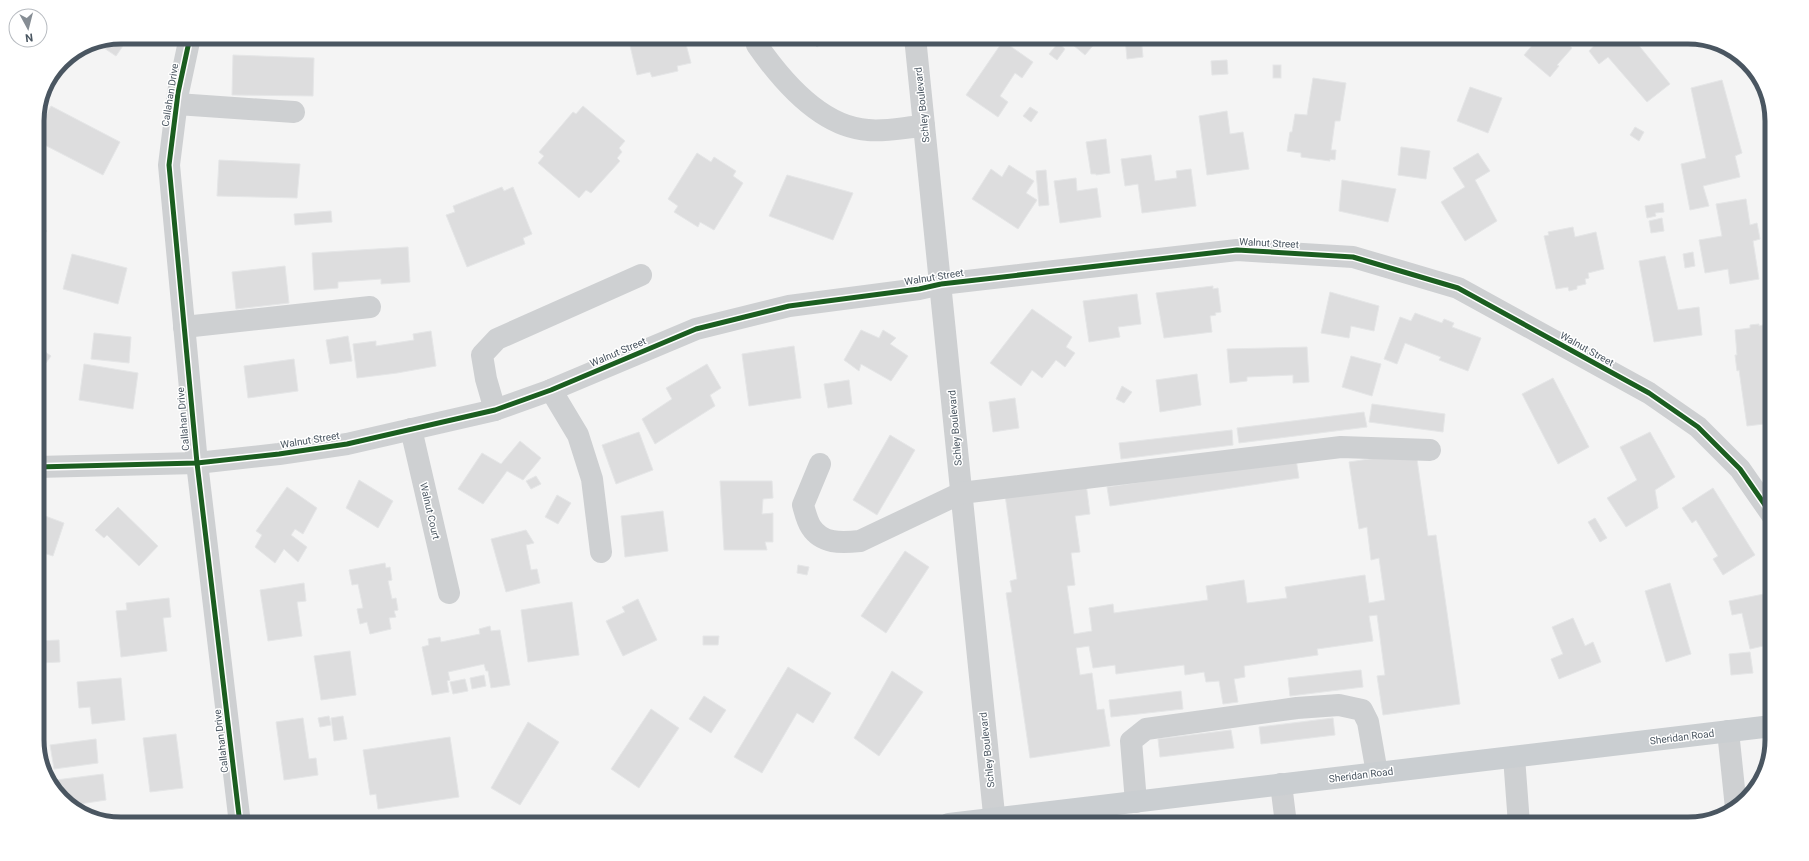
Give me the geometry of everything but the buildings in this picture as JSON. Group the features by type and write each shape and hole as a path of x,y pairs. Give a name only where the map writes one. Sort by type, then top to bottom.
{"main road":[{"name":"Sheridan Road","path":"1024,817 1281,784 1765,727"}],"street":[{"name":"Callahan Drive","path":"189,44 177,104 168,165 196,463 239,817"},
{"name":"Schley Boulevard","path":"916,44 994,817"},
{"path":"757,46 782,79 826,117 852,127 869,130 924,126"},
{"path":"177,104 294,112"},
{"name":"Walnut Street","path":"44,467 196,463 279,454 347,444 495,410 551,390 696,329 789,306 919,289 941,284 1237,250 1353,257 1458,288 1649,393 1698,427 1735,464 1765,505"},
{"path":"495,410 486,379 482,355 497,339 641,275"},
{"path":"184,327 370,307"},
{"path":"551,390 578,435 592,479 601,552"},
{"name":"Walnut Court","path":"411,429 449,593"},
{"path":"820,464 803,505 810,526 824,540 842,543 860,541 961,493 1341,447 1430,450"},
{"path":"1136,802 1131,741 1146,729 1297,708 1339,705 1362,710 1368,722 1377,773"},
{"path":"1728,731 1735,801"},
{"path":"1514,757 1518,817"},
{"path":"1281,784 1285,817"}],"cycle path":[{"path":"188,44 178,93 169,165 197,463 239,817"},
{"path":"44,467 197,463 279,454 347,444 495,410 551,390 696,329 789,306 919,289 941,284 1237,250 1353,257 1458,288 1649,393 1698,427 1740,469 1765,505"}]}
